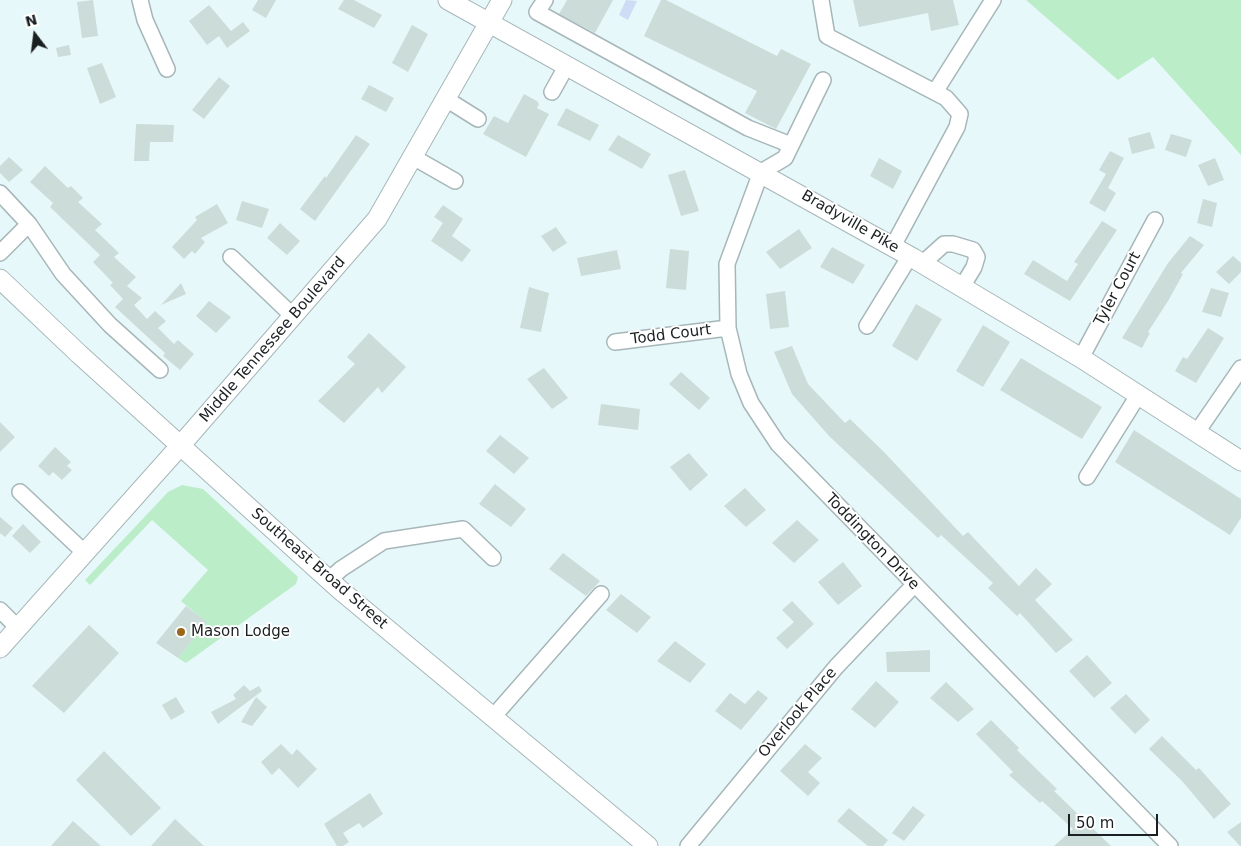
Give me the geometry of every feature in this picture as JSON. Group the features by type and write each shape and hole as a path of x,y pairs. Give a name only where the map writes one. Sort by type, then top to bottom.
{"main road":[{"name":"Bradyville Pike","path":"448,0 893,246 1081,358 1241,461"},
{"name":"Middle Tennessee Boulevard","path":"0,648 294,317 378,219 502,0"},
{"name":"Southeast Broad Street","path":"0,279 180,446 329,580 648,846"}],"street":[{"path":"140,0 145,20 167,69"},
{"path":"545,0 537,12 748,128 791,145"},
{"path":"820,0 827,36 946,98 960,114 957,127 893,246"},
{"path":"935,92 993,0"},
{"path":"552,92 567,65"},
{"path":"761,172 784,158 823,80"},
{"path":"446,99 478,119"},
{"path":"413,157 455,181"},
{"name":"Toddington Drive","path":"761,172 727,264 728,328 738,374 751,403 778,444 1170,846"},
{"path":"0,193 3,194 29,224 63,274 110,325 160,370"},
{"name":"Tyler Court","path":"1081,358 1155,220"},
{"path":"0,253 29,224"},
{"path":"867,326 916,260 944,244 953,244 974,250 977,257 974,267 962,287"},
{"path":"231,257 294,317"},
{"name":"Todd Court","path":"615,342 728,328"},
{"path":"1197,432 1241,368"},
{"path":"1087,477 1138,394"},
{"path":"20,492 85,553"},
{"path":"329,580 341,569 384,541 463,529 493,558"},
{"name":"Overlook Place","path":"688,846 836,667 914,585"},
{"path":"493,717 600,594"},
{"path":"0,610 18,628"}],"green space":[{"path":"1026,0 1241,0 1241,155 1153,57 1118,80"},
{"path":"182,485 203,489 298,577 296,584 186,663 178,658 206,622 181,601 208,570 152,520 90,585 85,580 168,492"}],"water":[{"path":"626,0 637,1 628,20 619,15"}],"building":[{"path":"93,0 98,36 82,38 77,2"},
{"path":"258,0 276,0 266,18 252,10"},
{"path":"344,0 354,0 382,15 374,28 338,9"},
{"path":"567,0 613,0 595,33 559,14"},
{"path":"661,0 666,0 777,56 781,49 811,64 776,129 745,113 757,91 644,36"},
{"path":"853,0 953,0 959,25 931,31 928,13 859,27"},
{"path":"209,5 231,31 243,22 250,31 227,48 219,36 207,45 189,21"},
{"path":"412,25 428,34 408,72 392,63"},
{"path":"69,45 71,55 58,57 56,48"},
{"path":"102,63 116,97 100,104 87,68"},
{"path":"219,77 230,86 204,119 192,110"},
{"path":"369,85 394,98 386,112 361,99"},
{"path":"524,94 537,101 539,104 537,108 549,114 526,157 483,134 494,116 508,123"},
{"path":"566,108 599,125 590,141 557,125"},
{"path":"136,124 174,125 173,142 150,142 149,161 134,161"},
{"path":"1150,132 1155,148 1132,154 1128,138"},
{"path":"1171,134 1192,140 1186,157 1165,150"},
{"path":"356,135 370,144 315,221 300,209 325,176 326,178"},
{"path":"618,135 651,154 642,169 608,150"},
{"path":"1110,151 1124,158 1108,188 1116,193 1105,212 1089,203 1106,174 1099,170"},
{"path":"9,157 23,170 9,182 0,173 0,166"},
{"path":"879,158 902,171 893,189 870,176"},
{"path":"1215,158 1224,180 1208,186 1198,165"},
{"path":"45,166 68,188 71,186 83,198 78,202 102,224 95,230 119,253 114,257 136,277 127,286 142,298 134,305 147,319 155,311 166,321 158,328 174,344 178,340 194,354 180,370 163,356 165,353 115,307 123,299 110,285 113,283 93,262 100,255 50,207 53,203 30,182"},
{"path":"685,170 699,211 681,216 668,175"},
{"path":"1203,199 1217,203 1212,227 1197,223"},
{"path":"242,201 269,209 262,228 236,220"},
{"path":"217,204 228,223 201,238 205,242 195,254 192,251 184,259 172,247 197,220 195,217"},
{"path":"443,205 463,219 452,236 471,250 462,262 431,241 443,223 434,217"},
{"path":"1102,221 1117,230 1070,301 1024,274 1033,260 1067,281 1078,264 1074,262"},
{"path":"280,223 300,241 287,255 267,238"},
{"path":"556,227 567,243 553,252 541,236"},
{"path":"799,229 812,248 780,269 766,252"},
{"path":"1190,236 1204,245 1181,273 1183,274 1148,332 1150,333 1142,348 1122,338 1168,263"},
{"path":"832,247 865,265 853,284 820,267"},
{"path":"670,249 689,251 686,290 666,288"},
{"path":"617,250 621,269 581,276 577,258"},
{"path":"1233,256 1241,263 1241,272 1229,284 1216,272"},
{"path":"181,283 186,294 161,305"},
{"path":"529,287 549,293 541,332 520,328"},
{"path":"1211,288 1229,293 1221,317 1202,312"},
{"path":"785,291 789,327 770,329 766,294"},
{"path":"209,301 231,317 216,333 196,316"},
{"path":"916,304 942,319 917,361 892,346"},
{"path":"983,325 1010,342 983,387 956,371"},
{"path":"1208,328 1224,338 1196,383 1175,371 1183,357 1187,359"},
{"path":"369,333 406,367 382,393 378,387 344,423 318,401 355,364 347,357"},
{"path":"792,346 808,384 845,423 850,419 884,452 963,536 968,532 1019,586 1036,568 1052,584 1035,600 1073,640 1056,653 1020,613 1017,616 988,588 993,583 941,535 938,538 829,436 792,394 774,352"},
{"path":"1021,358 1102,407 1082,439 1000,390"},
{"path":"544,368 568,398 552,409 527,379"},
{"path":"681,372 710,398 699,410 669,384"},
{"path":"601,404 640,409 638,430 598,425"},
{"path":"0,422 15,437 0,452"},
{"path":"1134,430 1241,499 1241,518 1230,535 1115,462"},
{"path":"500,435 529,458 514,474 486,451"},
{"path":"55,447 71,462 67,466 72,470 62,480 53,472 49,476 38,466"},
{"path":"689,453 708,475 690,491 670,467"},
{"path":"495,484 526,509 511,527 479,504"},
{"path":"745,488 766,510 746,527 724,506"},
{"path":"0,517 13,528 5,537 0,533"},
{"path":"797,520 819,540 794,563 772,543"},
{"path":"23,524 41,542 30,553 12,536"},
{"path":"563,553 600,581 586,596 549,569"},
{"path":"843,562 862,586 838,605 818,582"},
{"path":"621,594 651,617 637,633 606,610"},
{"path":"792,601 814,624 787,649 776,638 794,622 782,610"},
{"name":"Mason Lodge","path":"186,606 207,622 178,658 156,643"},
{"path":"89,625 119,653 64,713 32,686"},
{"path":"675,641 706,664 690,683 657,661"},
{"path":"930,650 930,672 887,672 886,652"},
{"path":"1087,655 1112,683 1094,698 1069,671"},
{"path":"876,681 899,702 875,728 851,709"},
{"path":"946,682 974,709 958,722 930,698"},
{"path":"244,685 250,691 259,686 262,691 218,724 211,712 236,699 233,695"},
{"path":"758,690 768,698 741,730 715,711 730,693 745,704"},
{"path":"1126,694 1150,720 1135,734 1110,708"},
{"path":"176,697 185,712 171,720 162,705"},
{"path":"256,697 267,707 252,726 241,722"},
{"path":"991,720 1019,748 1017,750 1057,789 1054,791 1111,846 1054,846 1073,829 1009,775 1013,772 976,734"},
{"path":"1162,736 1196,770 1199,768 1231,804 1214,819 1182,781 1149,749"},
{"path":"281,744 292,755 297,749 317,769 298,788 279,768 272,775 261,762"},
{"path":"805,744 822,758 808,772 820,783 808,796 780,771"},
{"path":"104,751 161,808 131,836 76,780"},
{"path":"370,793 383,814 363,828 359,823 343,833 349,842 343,846 337,846 324,824"},
{"path":"913,806 925,815 904,841 892,833"},
{"path":"849,808 888,840 883,846 868,846 837,821"},
{"path":"175,819 204,846 151,846"},
{"path":"73,821 101,846 51,846"},
{"path":"1241,822 1241,846 1240,846 1227,832"}],"place":[{"name":"Mason Lodge","path":"181,632"}]}
